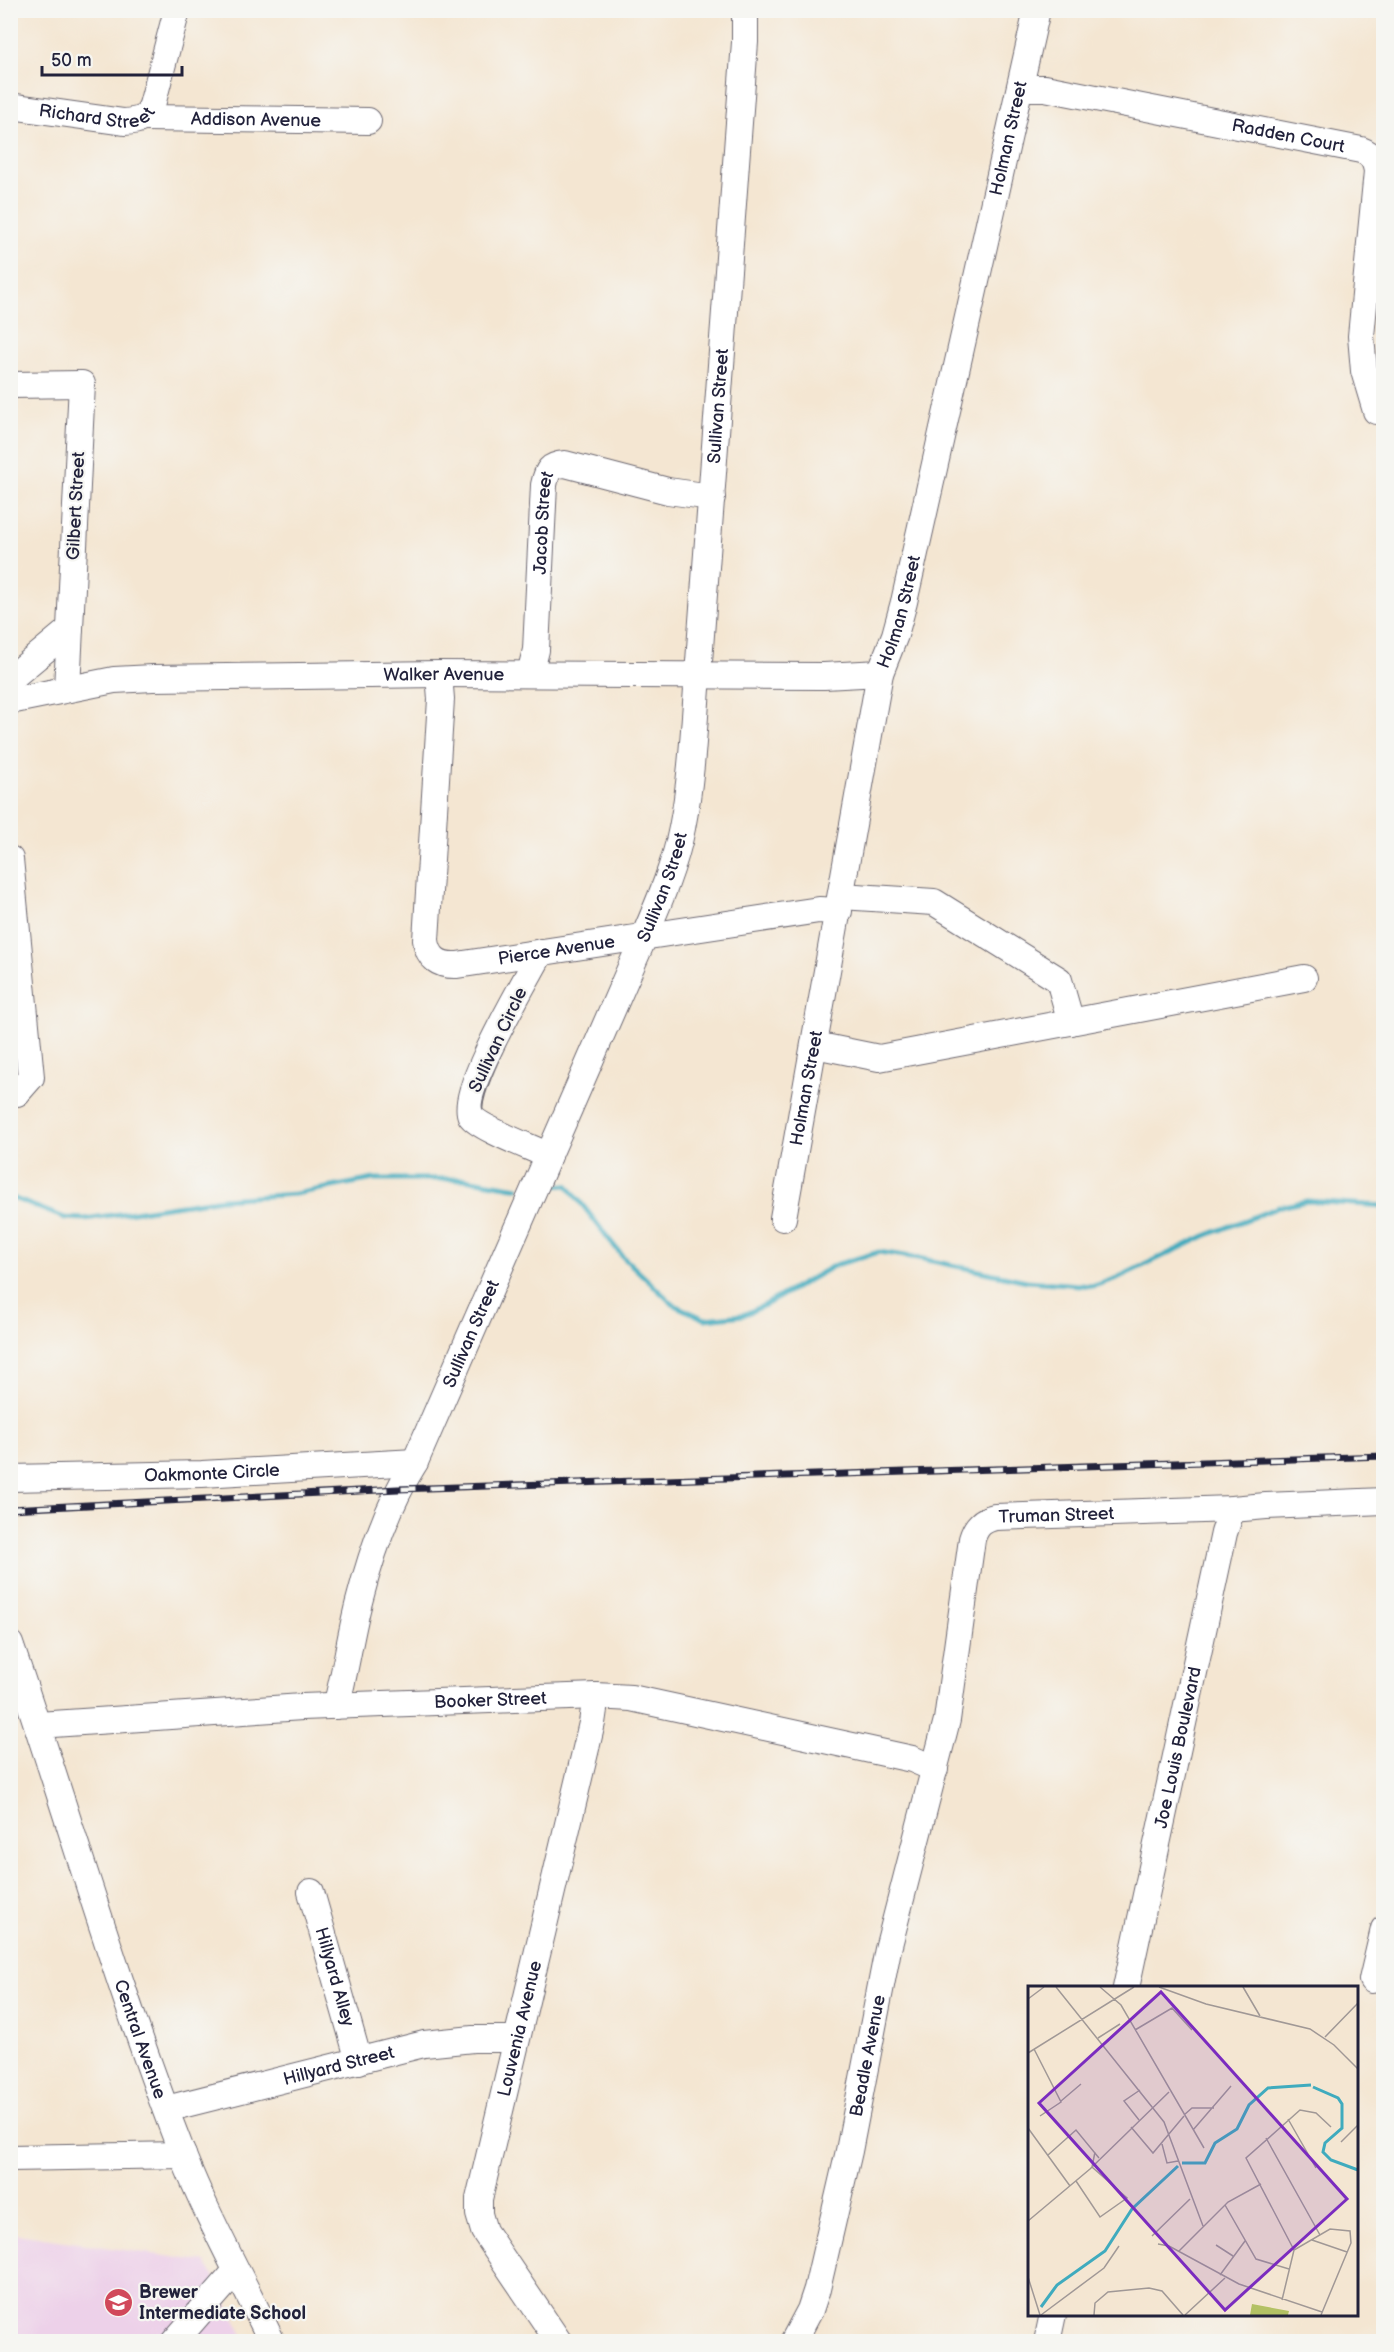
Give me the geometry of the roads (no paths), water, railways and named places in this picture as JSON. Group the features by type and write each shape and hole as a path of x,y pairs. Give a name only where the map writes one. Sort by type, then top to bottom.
{"street":[{"name":"Richard Street","path":"10,106 124,122 145,118 152,105 177,10"},
{"name":"Sullivan Street","path":"336,1706 360,1599 398,1489 415,1462 644,937 667,882 682,829 689,778 712,497 744,53 745,10"},
{"name":"Holman Street","path":"783,1218 880,673 895,635 904,602 1037,10"},
{"name":"Radden Court","path":"1020,88 1045,88 1361,150 1372,156 1376,161 1377,171 1361,336 1365,371 1376,411"},
{"name":"Addison Avenue","path":"145,118 368,120"},
{"name":"Gilbert Street","path":"10,385 82,384 68,689"},
{"name":"Jacob Street","path":"530,674 536,650 544,484 549,468 565,464 668,491 712,497"},
{"path":"10,679 70,628"},
{"name":"Walker Avenue","path":"10,701 114,680 153,678 439,674 824,676 880,673"},
{"name":"Pierce Avenue","path":"439,674 441,699 426,946 429,954 436,961 446,966 819,910 840,903 934,902 1059,980 1071,1022"},
{"path":"10,860 32,1077 17,1093 10,1093"},
{"name":"Sullivan Circle","path":"541,952 496,1035 474,1087 469,1107 471,1116 477,1121 497,1133 549,1156"},
{"path":"815,1045 879,1058 1304,978"},
{"name":"Oakmonte Circle","path":"10,1478 201,1474 415,1462"},
{"name":"Truman Street","path":"935,1768 947,1720 972,1539 979,1524 987,1519 1383,1502"},
{"name":"Joe Louis Boulevard","path":"1126,1986 1224,1533 1232,1509"},
{"name":"Central Avenue","path":"10,1644 91,1893 183,2155 272,2342"},
{"name":"Booker Street","path":"38,1725 336,1706 596,1696 631,1698 665,1704 912,1759 935,1768"},
{"name":"Louvenia Avenue","path":"559,2342 484,2231 479,2214 479,2199 592,1723 596,1696"},
{"name":"Beadle Avenue","path":"793,2342 810,2310 817,2289 849,2151 888,1949 935,1768"},
{"name":"Hillyard Alley","path":"310,1892 359,2061"},
{"path":"1372,1980 1383,1929"},
{"name":"Hillyard Street","path":"166,2109 436,2042 516,2039"},
{"path":"10,2158 183,2155"},
{"path":"174,2342 237,2271"},
{"path":"1047,2342 1053,2316"}],"waterway":[{"path":"10,1197 65,1218 85,1219 222,1199 295,1194 374,1179 465,1179 518,1188"},
{"path":"552,1186 567,1185 622,1256 674,1305 705,1319 743,1315 835,1265 879,1252 1027,1281 1094,1286 1117,1278 1205,1236 1279,1207 1307,1201 1384,1206"}],"railway":[{"path":"10,1509 398,1489 1384,1456"}],"place":[{"name":"Brewer Intermediate School","path":"118,2302"}]}
